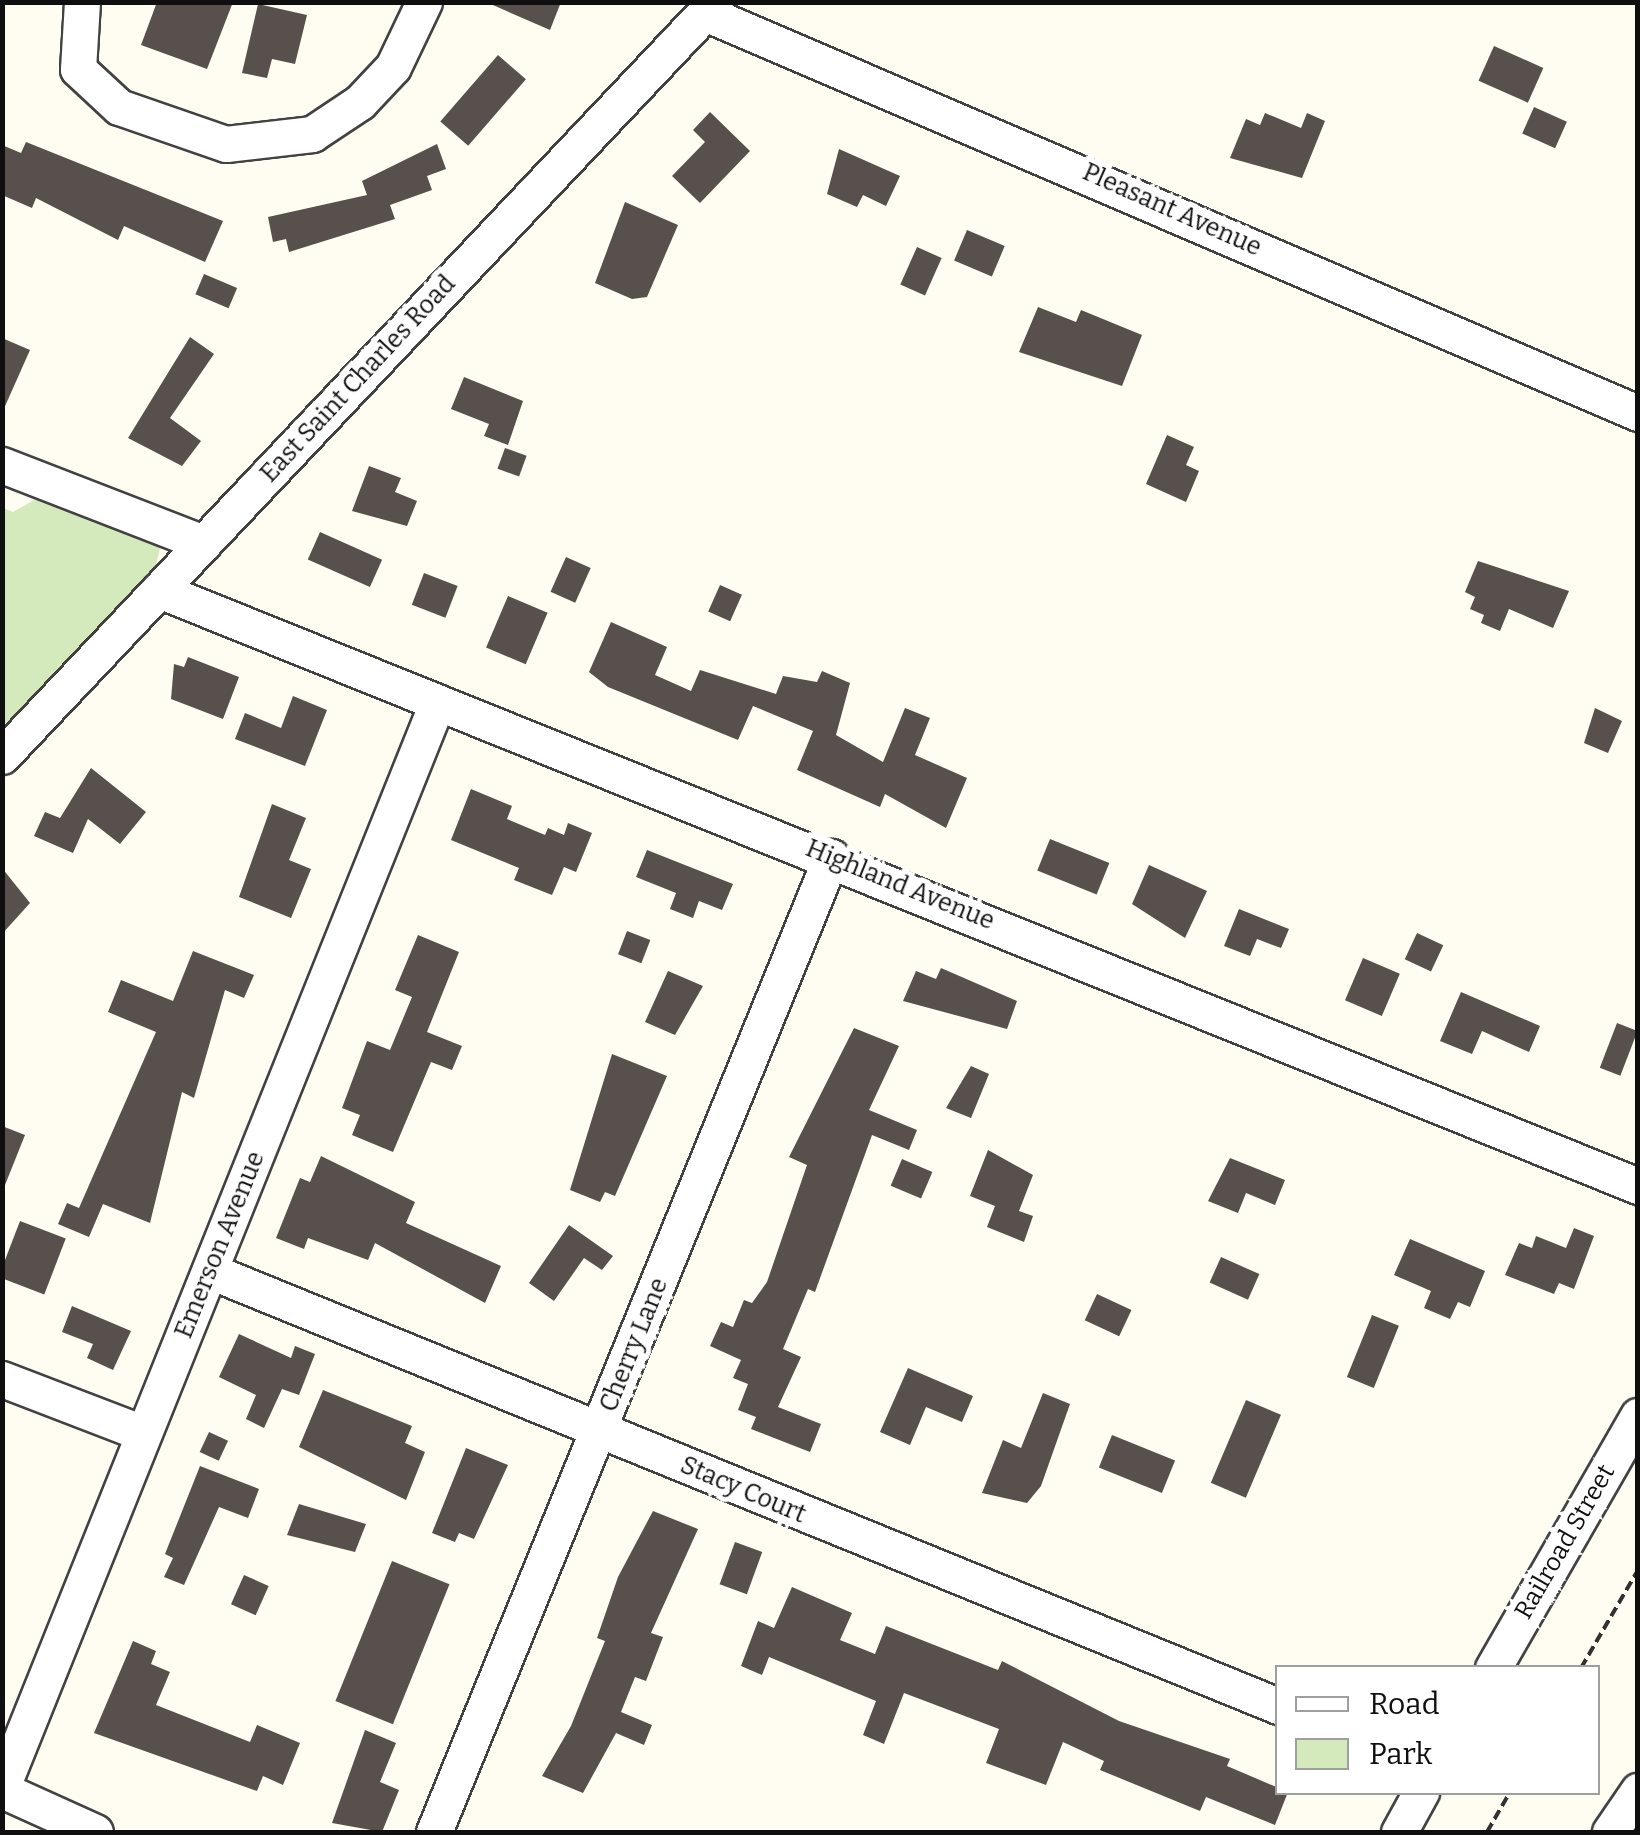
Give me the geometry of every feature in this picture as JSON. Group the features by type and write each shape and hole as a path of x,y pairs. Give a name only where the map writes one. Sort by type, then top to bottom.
{"street":[{"path":"82,2 78,69 119,107 226,144 312,134 360,102 393,68 424,2"},
{"name":"Pleasant Avenue","path":"710,8 1638,413"},
{"name":"East Saint Charles Road","path":"2,756 710,8"},
{"path":"2,465 203,544"},
{"name":"Highland Avenue","path":"159,590 831,857 1638,1186"},
{"name":"Emerson Avenue","path":"2,1788 438,703"},
{"name":"Cherry Lane","path":"434,1832 831,857"},
{"name":"Stacy Court","path":"210,1271 1275,1705"},
{"path":"2,1379 144,1434"},
{"name":"Railroad Street","path":"1495,1665 1638,1416"},
{"path":"2,1788 95,1832"},
{"path":"1610,1832 1638,1791"},
{"path":"1399,1832 1420,1795"}],"path":[{"path":"1584,1665 1638,1570"},
{"path":"1487,1832 1508,1795"}],"green space":[{"path":"45,494 161,544 154,573 3,733 3,508 13,512"}],"building":[{"path":"157,2 233,2 207,69 141,45"},
{"path":"486,2 561,2 550,30"},
{"path":"258,4 307,15 295,64 272,59 267,78 242,73"},
{"path":"1494,46 1543,68 1528,103 1479,81"},
{"path":"498,55 526,79 468,146 440,121"},
{"path":"1534,107 1567,122 1555,148 1522,133"},
{"path":"710,112 750,151 700,203 672,176 705,142 693,130"},
{"path":"1265,113 1301,128 1307,113 1325,121 1302,178 1230,158 1246,119 1260,125"},
{"path":"26,142 223,221 205,262 124,226 118,240 36,198 32,208 2,195 2,145 21,153"},
{"path":"437,144 446,169 427,176 432,190 390,205 395,219 289,252 286,239 273,242 268,217 367,195 362,181"},
{"path":"839,149 900,176 886,206 863,195 857,207 827,194"},
{"path":"625,202 678,225 647,297 632,299 595,283"},
{"path":"967,230 1005,246 992,276 954,260"},
{"path":"917,247 942,258 925,295 900,284"},
{"path":"204,274 237,288 229,308 195,294"},
{"path":"1038,307 1076,322 1081,310 1142,335 1122,386 1019,352"},
{"path":"190,337 214,354 170,418 201,441 182,466 128,438"},
{"path":"2,338 30,350 2,413"},
{"path":"464,377 523,401 508,445 484,436 489,424 451,409"},
{"path":"1167,435 1194,447 1186,465 1199,471 1186,502 1146,484"},
{"path":"505,448 527,456 519,477 497,469"},
{"path":"369,466 401,478 395,492 417,501 407,526 352,511"},
{"path":"320,532 382,560 370,587 308,559"},
{"path":"566,557 591,568 575,603 551,592"},
{"path":"1478,561 1569,591 1553,628 1509,609 1500,631 1481,623 1484,615 1470,609 1475,597 1465,592"},
{"path":"424,573 458,586 445,618 412,605"},
{"path":"720,585 742,595 730,621 708,611"},
{"path":"508,596 548,613 526,664 486,648"},
{"path":"611,622 667,647 655,675 691,691 700,670 776,694 783,676 817,682 822,671 850,683 836,735 883,762 905,708 930,718 915,755 967,778 946,828 885,794 880,807 797,770 813,731 753,706 738,740 608,687 589,672"},
{"path":"188,657 239,677 223,719 171,699 174,664 184,667"},
{"path":"293,696 327,710 305,766 235,739 245,713 281,728"},
{"path":"1595,708 1622,721 1608,753 1584,743"},
{"path":"91,768 146,812 120,844 88,819 73,853 34,836 45,812 60,818"},
{"path":"471,789 512,806 507,819 545,835 548,828 564,835 568,823 592,833 576,872 564,867 552,895 514,880 519,868 451,840"},
{"path":"272,804 306,818 289,860 311,869 291,918 239,897"},
{"path":"1050,839 1109,863 1097,894 1037,871"},
{"path":"647,850 733,884 722,910 699,901 693,918 670,909 676,893 636,877"},
{"path":"1149,865 1207,891 1185,938 1132,904"},
{"path":"2,868 30,903 2,934"},
{"path":"1239,909 1289,929 1281,948 1257,939 1250,956 1224,946"},
{"path":"627,931 650,940 641,963 618,954"},
{"path":"1417,933 1443,945 1431,972 1405,959"},
{"path":"418,935 459,952 427,1032 462,1046 452,1070 431,1062 393,1152 352,1135 360,1115 342,1108 367,1041 390,1050 412,997 395,990"},
{"path":"193,951 254,975 244,998 225,990 194,1098 182,1092 150,1223 103,1204 89,1237 58,1224 67,1203 79,1208 156,1032 108,1012 121,980 173,1001"},
{"path":"1363,958 1400,974 1382,1016 1345,1000"},
{"path":"941,968 1017,1001 1007,1029 903,1001 916,971 936,979"},
{"path":"668,971 703,986 675,1035 645,1022"},
{"path":"1461,992 1540,1026 1529,1052 1482,1031 1472,1054 1440,1041"},
{"path":"1617,1023 1638,1031 1620,1076 1600,1068"},
{"path":"854,1028 899,1046 869,1110 917,1130 909,1150 872,1135 815,1292 808,1289 783,1349 801,1357 778,1407 821,1424 810,1452 751,1429 756,1417 738,1410 748,1384 733,1378 741,1360 710,1346 721,1322 733,1327 744,1300 752,1303 767,1282 807,1165 789,1157"},
{"path":"612,1054 667,1076 615,1196 605,1192 600,1202 570,1190"},
{"path":"971,1066 989,1074 971,1118 946,1108"},
{"path":"2,1126 25,1135 3,1190 2,1190"},
{"path":"988,1150 1033,1175 1019,1211 1033,1216 1024,1242 987,1227 995,1206 970,1196"},
{"path":"321,1156 415,1202 406,1223 501,1266 485,1303 375,1243 368,1260 308,1238 304,1249 276,1238 300,1178 310,1182"},
{"path":"1230,1158 1285,1180 1275,1205 1246,1193 1238,1213 1208,1201"},
{"path":"902,1159 932,1172 921,1199 891,1186"},
{"path":"20,1221 66,1239 44,1295 2,1278 2,1268"},
{"path":"569,1225 613,1256 602,1270 584,1258 554,1301 529,1283"},
{"path":"1574,1228 1594,1236 1574,1289 1559,1283 1554,1294 1505,1275 1519,1243 1532,1248 1536,1236 1566,1248"},
{"path":"1410,1239 1485,1271 1470,1307 1458,1302 1450,1319 1424,1308 1431,1291 1394,1275"},
{"path":"1221,1257 1259,1274 1248,1300 1210,1283"},
{"path":"1097,1294 1131,1310 1119,1336 1085,1320"},
{"path":"72,1306 131,1331 113,1370 87,1358 93,1344 62,1332"},
{"path":"1372,1315 1399,1326 1374,1388 1347,1377"},
{"path":"239,1334 291,1358 295,1346 315,1354 299,1395 282,1389 264,1428 246,1419 256,1395 219,1377"},
{"path":"908,1368 973,1396 962,1422 926,1407 910,1445 880,1432"},
{"path":"323,1390 412,1426 405,1443 425,1452 406,1500 299,1447"},
{"path":"1043,1393 1070,1404 1041,1486 1027,1503 982,1493 1003,1440 1021,1448"},
{"path":"1246,1400 1281,1415 1246,1498 1211,1483"},
{"path":"209,1432 228,1441 219,1461 200,1452"},
{"path":"1112,1435 1175,1460 1162,1493 1099,1467"},
{"path":"466,1448 508,1465 474,1539 459,1533 455,1542 432,1533"},
{"path":"200,1466 259,1489 248,1518 219,1507 184,1585 164,1577 173,1558 165,1554"},
{"path":"299,1504 366,1524 355,1552 287,1535"},
{"path":"653,1511 698,1529 651,1633 663,1637 646,1681 635,1677 621,1712 652,1725 644,1745 616,1733 583,1793 542,1776 571,1726 605,1641 597,1638 618,1577"},
{"path":"735,1542 762,1552 747,1594 720,1584"},
{"path":"392,1561 449,1584 393,1724 335,1701"},
{"path":"244,1575 269,1586 256,1615 231,1604"},
{"path":"792,1587 852,1613 840,1640 875,1654 886,1626 998,1670 1002,1661 1119,1721 1230,1759 1227,1766 1275,1786 1275,1795 1287,1795 1275,1825 1206,1797 1200,1811 1100,1770 1104,1761 1063,1742 1046,1785 986,1763 999,1729 904,1693 884,1744 863,1735 876,1701 769,1657 762,1675 741,1666 758,1621 774,1628"},
{"path":"133,1641 156,1651 151,1664 170,1672 156,1705 250,1742 257,1725 300,1743 283,1785 263,1776 257,1791 94,1733"},
{"path":"365,1730 396,1743 380,1782 399,1790 382,1832 332,1823"}]}
